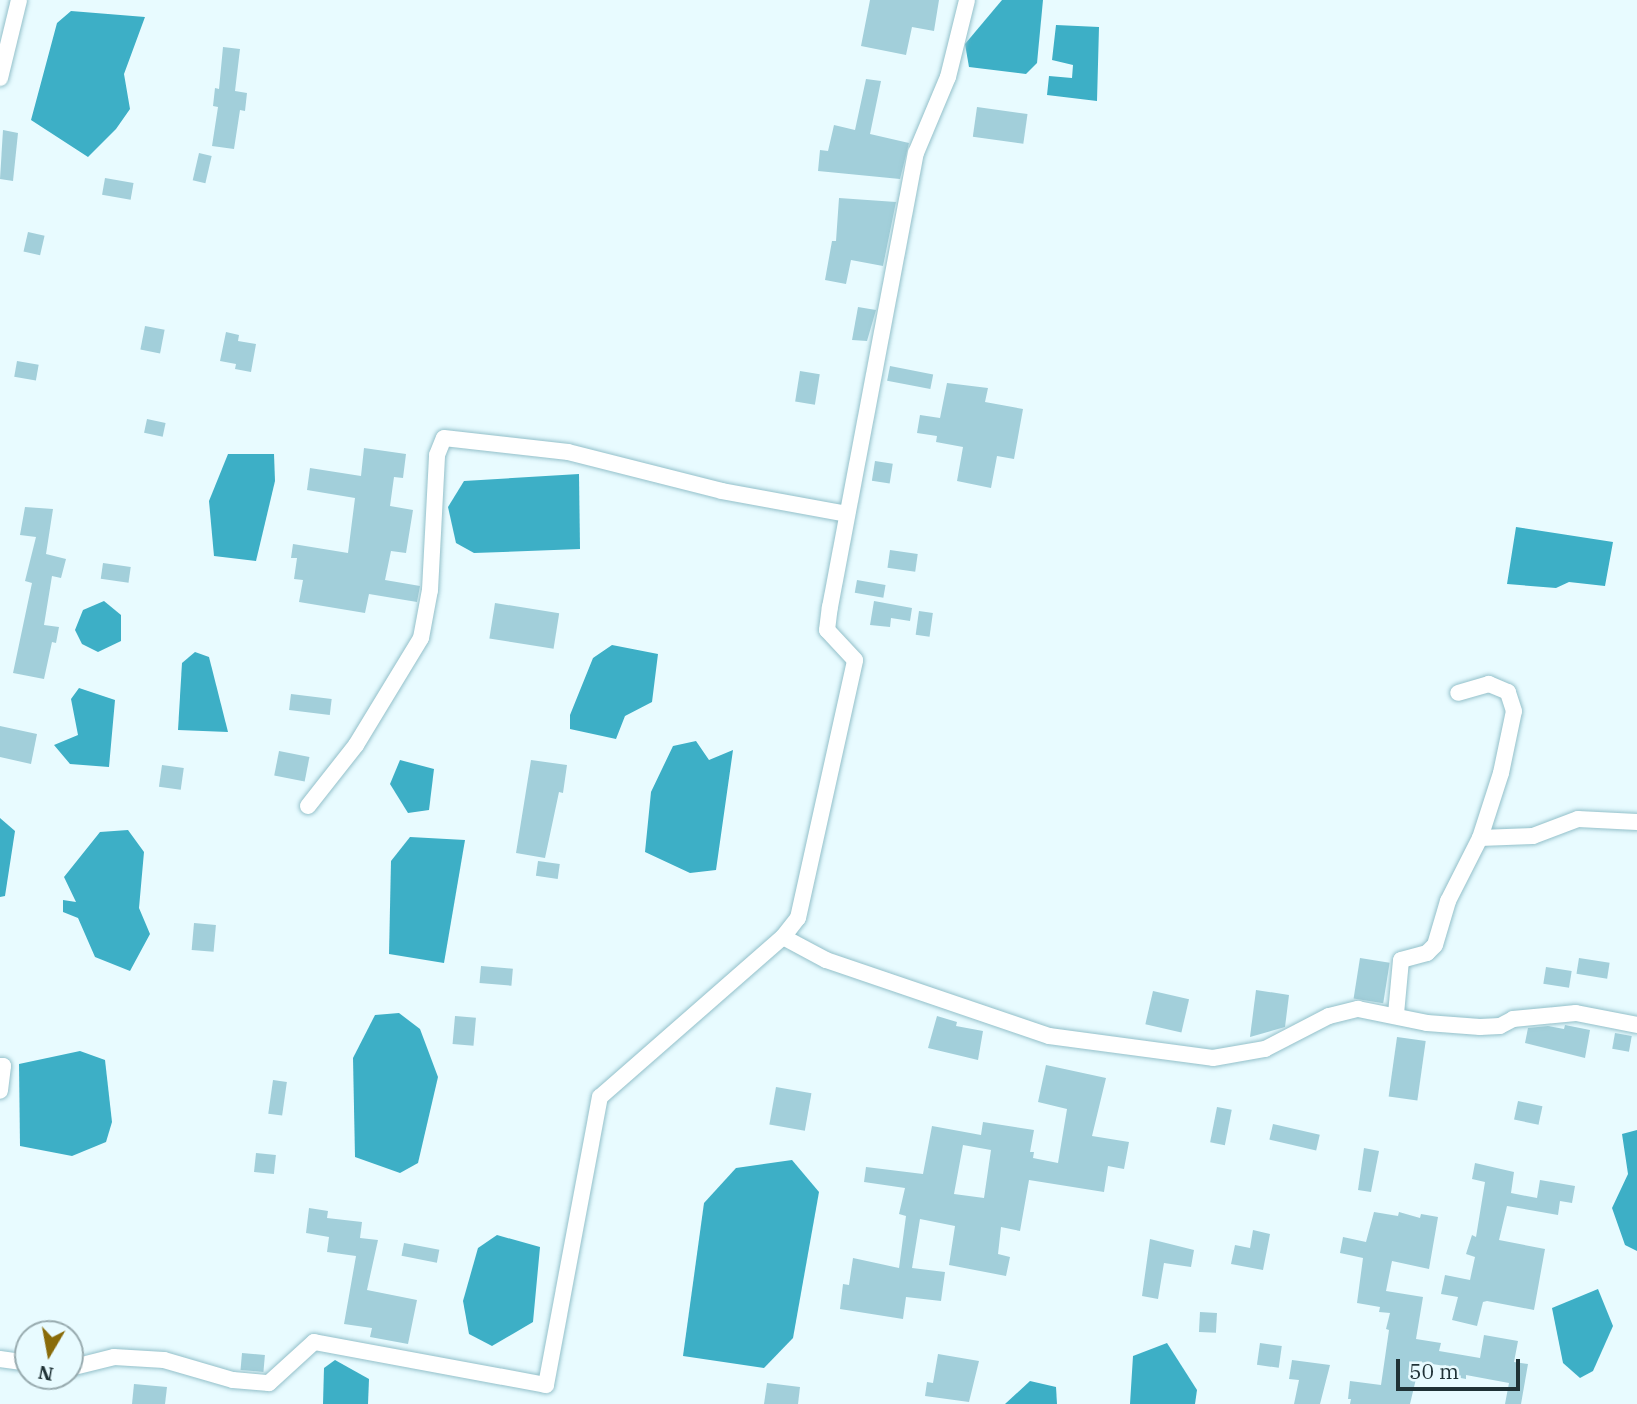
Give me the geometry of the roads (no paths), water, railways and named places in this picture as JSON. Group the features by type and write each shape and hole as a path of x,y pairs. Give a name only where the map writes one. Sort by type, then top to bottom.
{"street":[{"path":"0,78 19,0"},
{"path":"84,1364 114,1357 164,1360 233,1380 269,1383 314,1342 546,1385 600,1097 783,937 798,918 855,660 827,630 847,514 916,153 948,77 967,0"},
{"path":"308,806 356,746 421,638 430,590 437,455 444,438 568,452 722,491 847,514"},
{"path":"1396,1014 1401,960 1427,953 1435,944 1448,901 1480,838 1501,773 1514,712 1508,692 1489,684 1458,693"},
{"path":"1480,838 1533,836 1578,819 1637,822"},
{"path":"783,937 826,960 1049,1036 1091,1044 1213,1058 1265,1049 1329,1016 1358,1009 1396,1014 1427,1023 1480,1027 1500,1026 1513,1019 1576,1013 1637,1025"},
{"path":"0,1066 3,1066 0,1091"}],"water":[{"path":"1002,0 1043,0 1037,63 1026,74 969,67 965,44"},
{"path":"71,11 145,17 124,74 130,109 116,129 88,157 31,120 57,23"},
{"path":"1056,25 1099,27 1097,101 1047,95 1049,76 1072,78 1073,65 1052,60"},
{"path":"228,454 274,454 275,481 256,561 214,556 209,501"},
{"path":"579,474 580,549 474,553 456,543 448,507 464,481"},
{"path":"1516,527 1613,542 1605,586 1569,582 1556,588 1507,584"},
{"path":"104,601 121,615 121,641 98,652 82,644 75,630 83,610"},
{"path":"612,645 658,654 652,702 625,716 616,739 570,729 570,715 593,658"},
{"path":"195,652 209,657 228,732 178,730 182,663"},
{"path":"79,688 115,700 109,767 70,764 54,745 78,735 71,699"},
{"path":"696,741 709,760 733,750 716,870 690,873 645,852 651,792 673,746"},
{"path":"400,760 434,769 429,810 408,813 390,784"},
{"path":"0,818 15,831 5,896 0,897"},
{"path":"128,830 144,852 139,908 150,934 130,971 95,957 78,918 63,912 63,900 76,902 64,877 100,832"},
{"path":"410,837 465,840 444,963 389,954 391,861"},
{"path":"399,1013 420,1029 438,1077 418,1163 400,1173 355,1157 353,1058 375,1015"},
{"path":"80,1051 105,1060 112,1122 106,1142 72,1156 20,1146 19,1064"},
{"path":"1637,1130 1637,1251 1625,1245 1612,1208 1628,1174 1622,1134"},
{"path":"792,1160 819,1192 793,1338 764,1368 683,1356 704,1203 736,1168"},
{"path":"497,1235 540,1247 533,1322 492,1346 469,1334 463,1301 478,1248"},
{"path":"1598,1289 1613,1326 1593,1371 1580,1378 1563,1363 1552,1308"},
{"path":"1167,1343 1197,1390 1195,1404 1130,1404 1133,1356"},
{"path":"335,1360 369,1379 368,1404 323,1404 324,1368"},
{"path":"1030,1381 1056,1387 1057,1404 1005,1404"}]}
